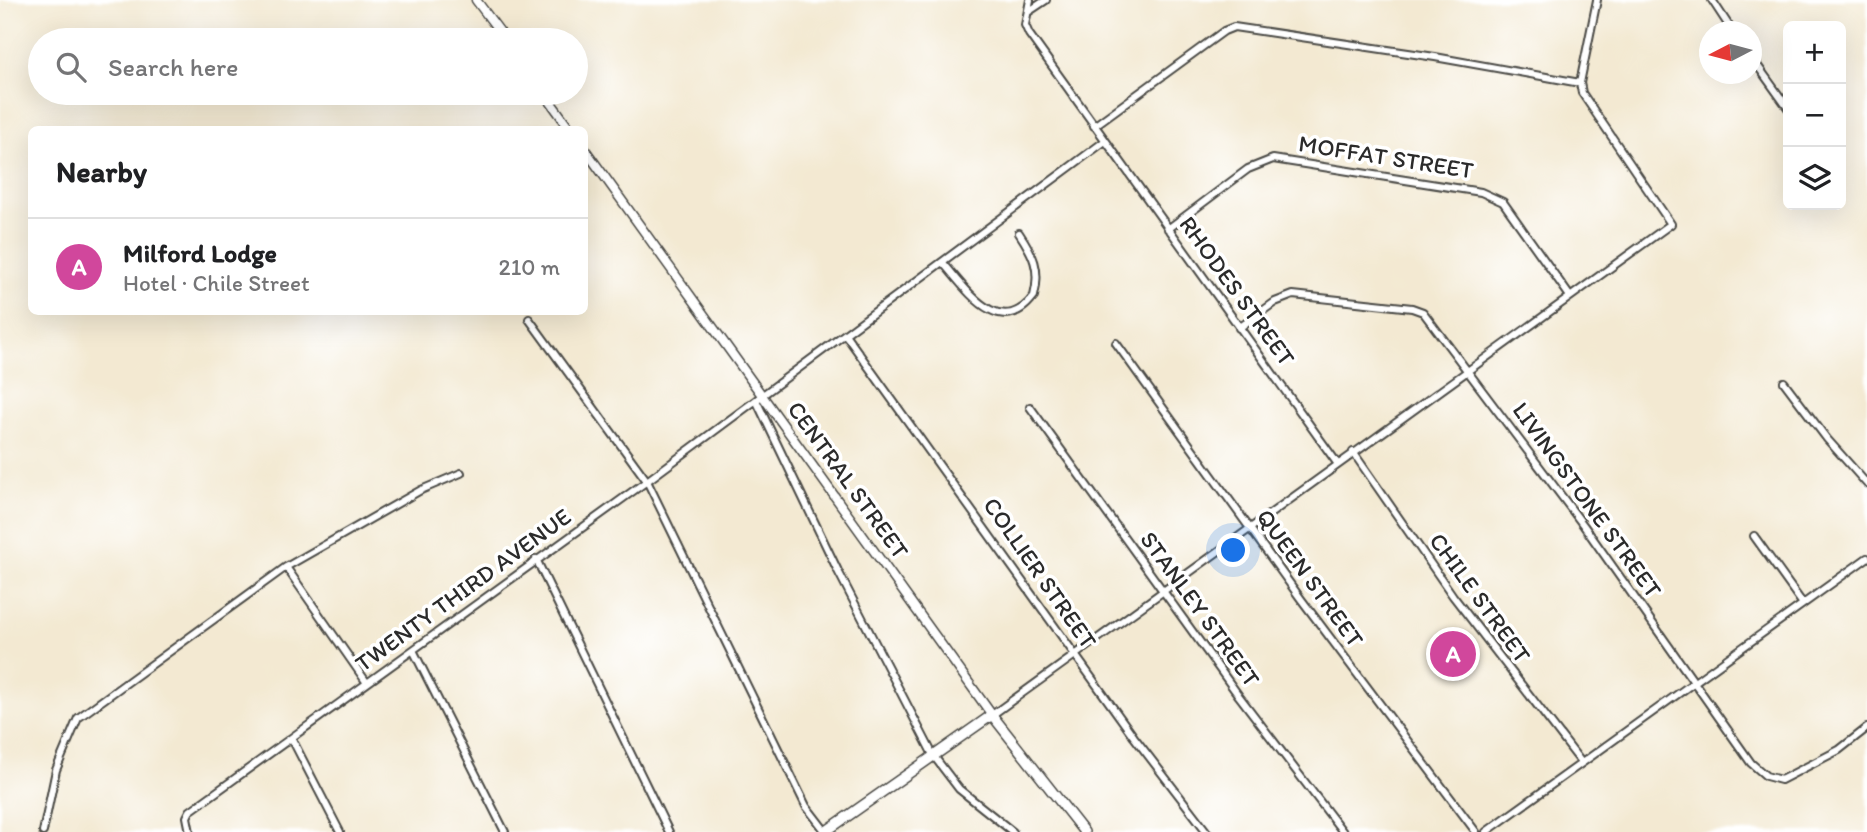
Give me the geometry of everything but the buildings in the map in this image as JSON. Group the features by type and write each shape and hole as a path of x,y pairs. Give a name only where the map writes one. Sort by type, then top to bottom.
{"main road":[{"path":"825,832 992,715"},
{"name":"CENTRAL STREET","path":"992,715 1084,832"}],"street":[{"path":"476,0 497,28"},
{"path":"1028,12 1030,0"},
{"path":"1028,12 1046,0"},
{"path":"992,715 1569,295 1671,224 1587,102 1580,83 1597,0"},
{"path":"1712,0 1726,21"},
{"name":"RHODES STREET","path":"1028,12 1028,34 1337,463"},
{"path":"1094,126 1224,31 1234,27 1435,57 1580,83"},
{"path":"1762,72 1783,101"},
{"path":"553,105 568,126"},
{"name":"TWENTY THIRD AVENUE","path":"190,832 187,817 190,811 944,264 1105,141"},
{"name":"CENTRAL STREET","path":"588,154 759,397 992,715"},
{"name":"MOFFAT STREET","path":"1168,229 1248,169 1273,159 1481,192 1503,202 1569,295"},
{"path":"944,264 985,309 999,313 1016,311 1034,296 1038,275 1034,258 1019,233"},
{"name":"LIVINGSTONE STREET","path":"1239,328 1275,302 1293,295 1412,307 1429,317 1696,683 1743,755 1759,770 1773,778 1787,778 1811,767 1867,727"},
{"path":"528,319 647,481 806,806 825,832"},
{"name":"COLLIER STREET","path":"845,334 1074,654 1207,832"},
{"name":"QUEEN STREET","path":"1116,343 1476,832"},
{"path":"1784,382 1827,439 1867,484"},
{"path":"759,397 832,559 933,755 959,789 1013,832"},
{"name":"STANLEY STREET","path":"1030,407 1343,832"},
{"name":"CHILE STREET","path":"1353,452 1453,596 1581,762"},
{"path":"43,832 56,770 78,718 286,567 421,490 461,472"},
{"path":"1754,536 1803,604"},
{"path":"1489,831 1867,558"},
{"path":"536,559 669,832"},
{"path":"286,567 367,683"},
{"path":"412,650 505,832"},
{"path":"292,738 340,832"}],"place":[{"name":"Milford Lodge","path":"1453,654"}]}
